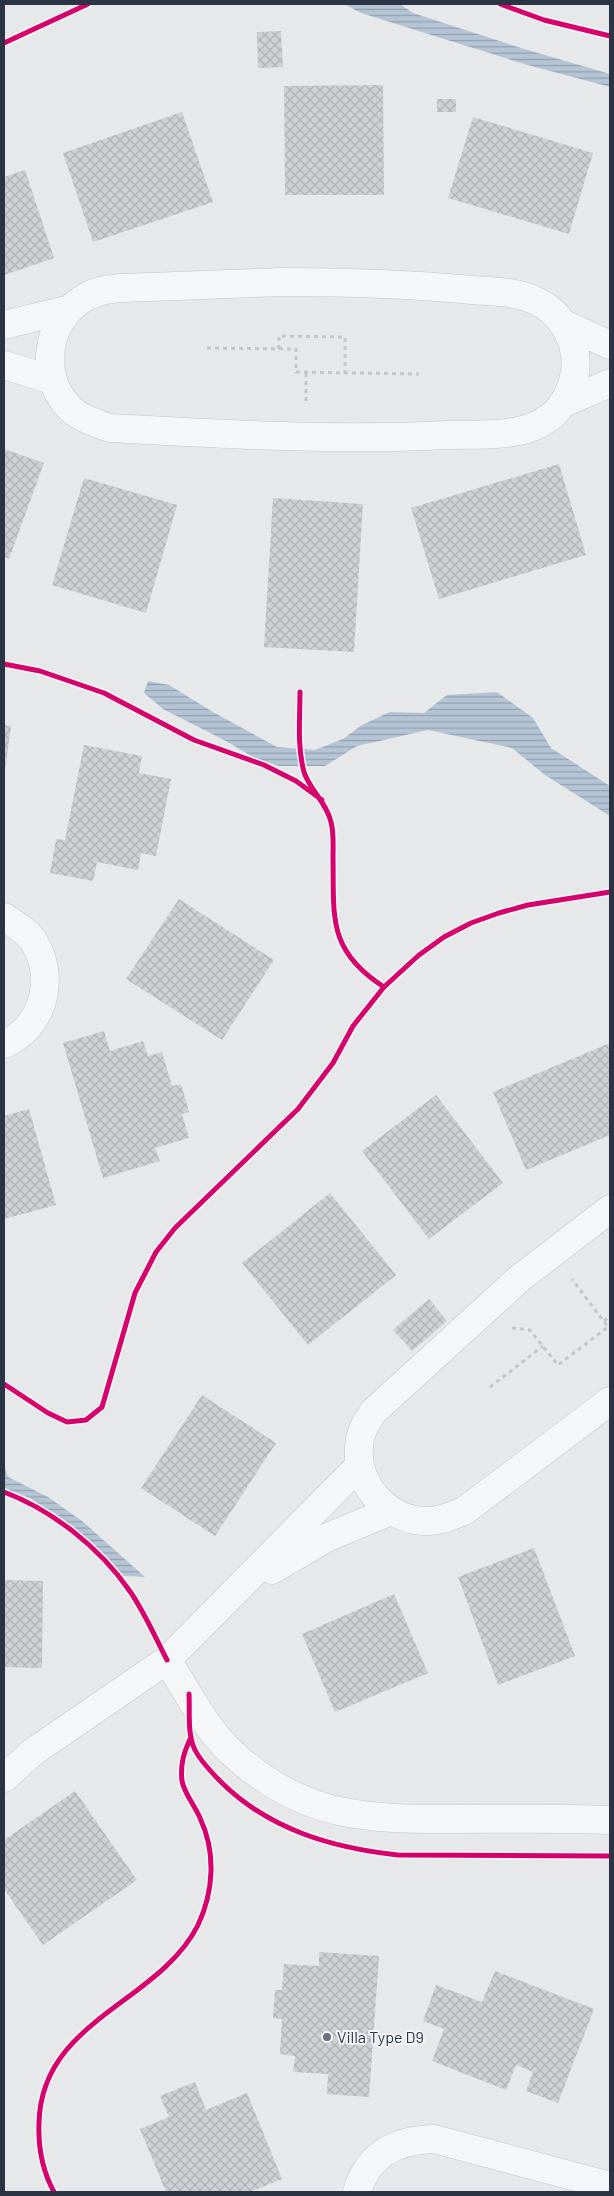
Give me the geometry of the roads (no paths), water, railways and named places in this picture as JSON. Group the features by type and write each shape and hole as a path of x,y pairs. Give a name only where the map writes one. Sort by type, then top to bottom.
{"street":[{"path":"566,402 573,382 576,362 573,343 564,324 551,310 534,300 515,294 360,282 282,282 104,290 86,297 70,309 58,324 51,342 49,361 53,380 62,398 75,412 91,422 110,428 306,437 418,437 518,432 536,426 566,402 610,383"},
{"path":"4,325 70,309"},
{"path":"564,324 610,345"},
{"path":"4,365 53,380"},
{"path":"4,917 19,927 33,941 42,958 45,978 43,998 36,1018 24,1030 4,1044"},
{"path":"610,1209 552,1252 490,1305 373,1412 363,1428 359,1446 360,1465 366,1483 376,1499 391,1511 408,1519 427,1521 446,1518 464,1511 610,1401"},
{"path":"4,1778 33,1752 167,1660 360,1465"},
{"path":"236,1592 328,1537 391,1511"},
{"path":"167,1660 208,1725 231,1752 259,1775 282,1789 323,1808 358,1816 394,1819 610,1820"},
{"path":"4,1750 33,1752"},
{"path":"357,2192 365,2172 378,2157 394,2146 434,2139 610,2183"}],"water":[{"path":"344,4 400,4 413,13 610,74 610,87 524,64 361,13"},
{"path":"148,681 169,685 213,712 277,747 315,750 343,739 362,725 390,712 424,713 447,695 497,692 533,718 551,748 610,786 610,816 545,775 512,748 428,730 357,746 325,766 279,766 255,758 163,709 144,693"},
{"path":"4,1466 8,1477 48,1497 82,1521 145,1577 124,1576 78,1533 30,1498 4,1489"}],"place":[{"name":"Villa Type D9","path":"327,2037"}]}
